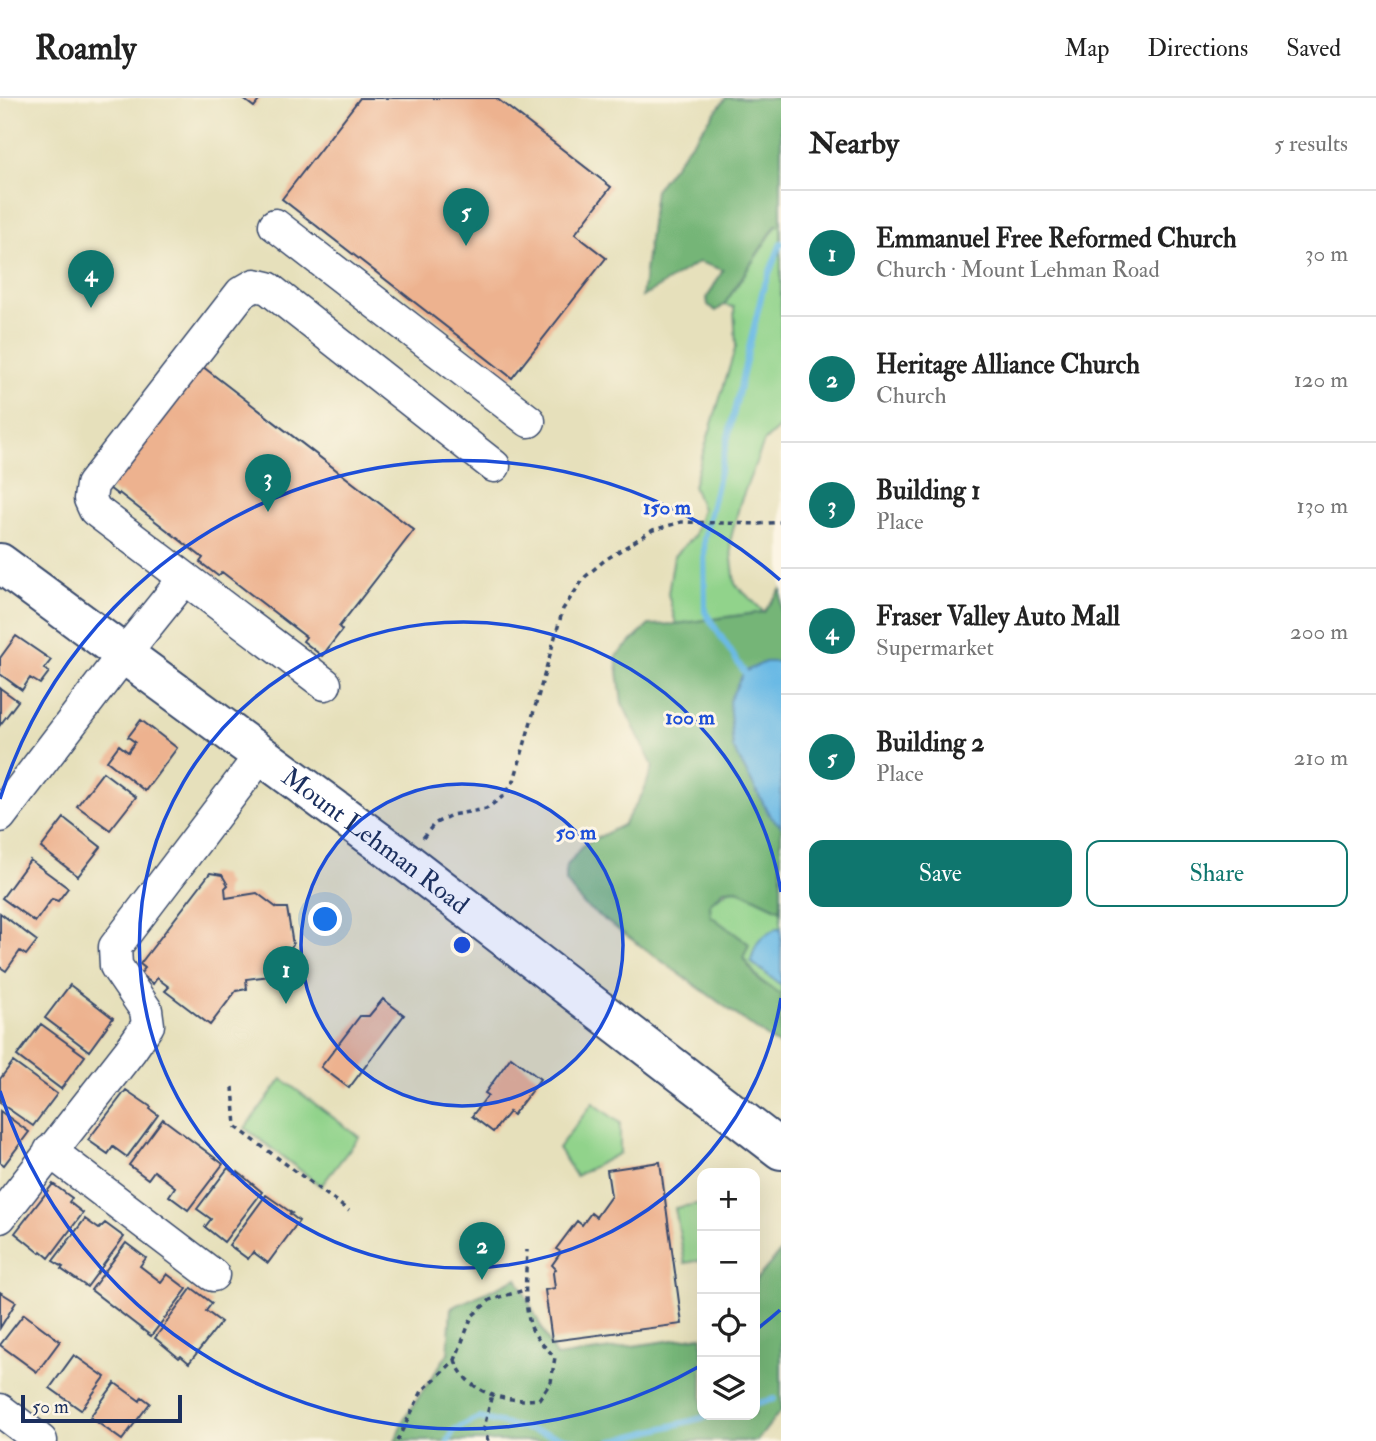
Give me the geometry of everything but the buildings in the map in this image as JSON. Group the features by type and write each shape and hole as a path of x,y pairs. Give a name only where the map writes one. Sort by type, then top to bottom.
{"main road":[{"name":"Mount Lehman Road","path":"0,563 405,861 781,1150"}],"street":[{"path":"275,225 529,421"},
{"path":"325,684 95,510 90,499 92,485 241,293 255,285 268,288 494,466"},
{"path":"0,816 185,578"},
{"path":"0,1217 148,1025 146,1010 116,966 115,947 261,755"},
{"path":"50,1151 214,1275"},
{"path":"0,1410 41,1441"}],"path":[{"path":"405,861 434,824 451,815 486,809 502,797 514,781 563,609 585,577 605,560 653,530 681,522 781,522"},
{"path":"233,1087 236,1127 349,1211"},
{"path":"455,1360 459,1373 471,1385 511,1399 539,1399 551,1382 555,1357 542,1345 532,1328 525,1290 527,1250"},
{"path":"397,1441 422,1391 455,1360 472,1316 490,1300 525,1290"},
{"path":"488,1441 484,1428 492,1394"}],"green space":[{"path":"726,98 781,98 781,225 776,225 724,305 716,311 708,305 707,298 723,270 699,262 642,297 655,190"},
{"path":"777,225 781,225 781,426 764,442 740,503 730,542 735,584 764,612 676,624 668,594 674,556 694,536 702,509 693,486 736,346 734,307 724,305"},
{"path":"781,589 781,910 737,889 724,890 710,903 711,916 749,944 743,958 759,980 781,995 781,1047 584,905 566,882 566,867 583,845 623,825 643,793 653,766 622,703 616,656 649,625 764,612"},
{"path":"737,889 781,910 781,928 776,928 751,962 781,985 781,995 760,980 743,958 749,944 710,916 710,903 729,890"},
{"path":"282,1079 359,1137 321,1186 245,1128"},
{"path":"593,1103 620,1123 620,1153 576,1176 558,1148"},
{"path":"697,1204 697,1261 685,1263 675,1208"},
{"path":"781,1251 781,1410 757,1441 395,1441 403,1421 448,1353 451,1308 517,1278 556,1357 697,1337 697,1420 760,1420 760,1275"}],"water":[{"path":"765,662 781,662 781,826 770,816 733,748 729,701 744,672"},
{"path":"781,928 781,985 751,962 759,941"}],"waterway":[{"path":"744,672 705,612 704,539 763,289 781,243"},
{"path":"760,1403 774,1399"},
{"path":"448,1441 454,1430 479,1418 578,1441"},
{"path":"612,1441 697,1419"}],"place":[{"name":"Building 2","path":"466,246"},
{"name":"Fraser Valley Auto Mall","path":"91,308"},
{"name":"Building 1","path":"268,512"},
{"name":"Emmanuel Free Reformed Church","path":"286,1004"},
{"name":"Heritage Alliance Church","path":"482,1280"}]}
